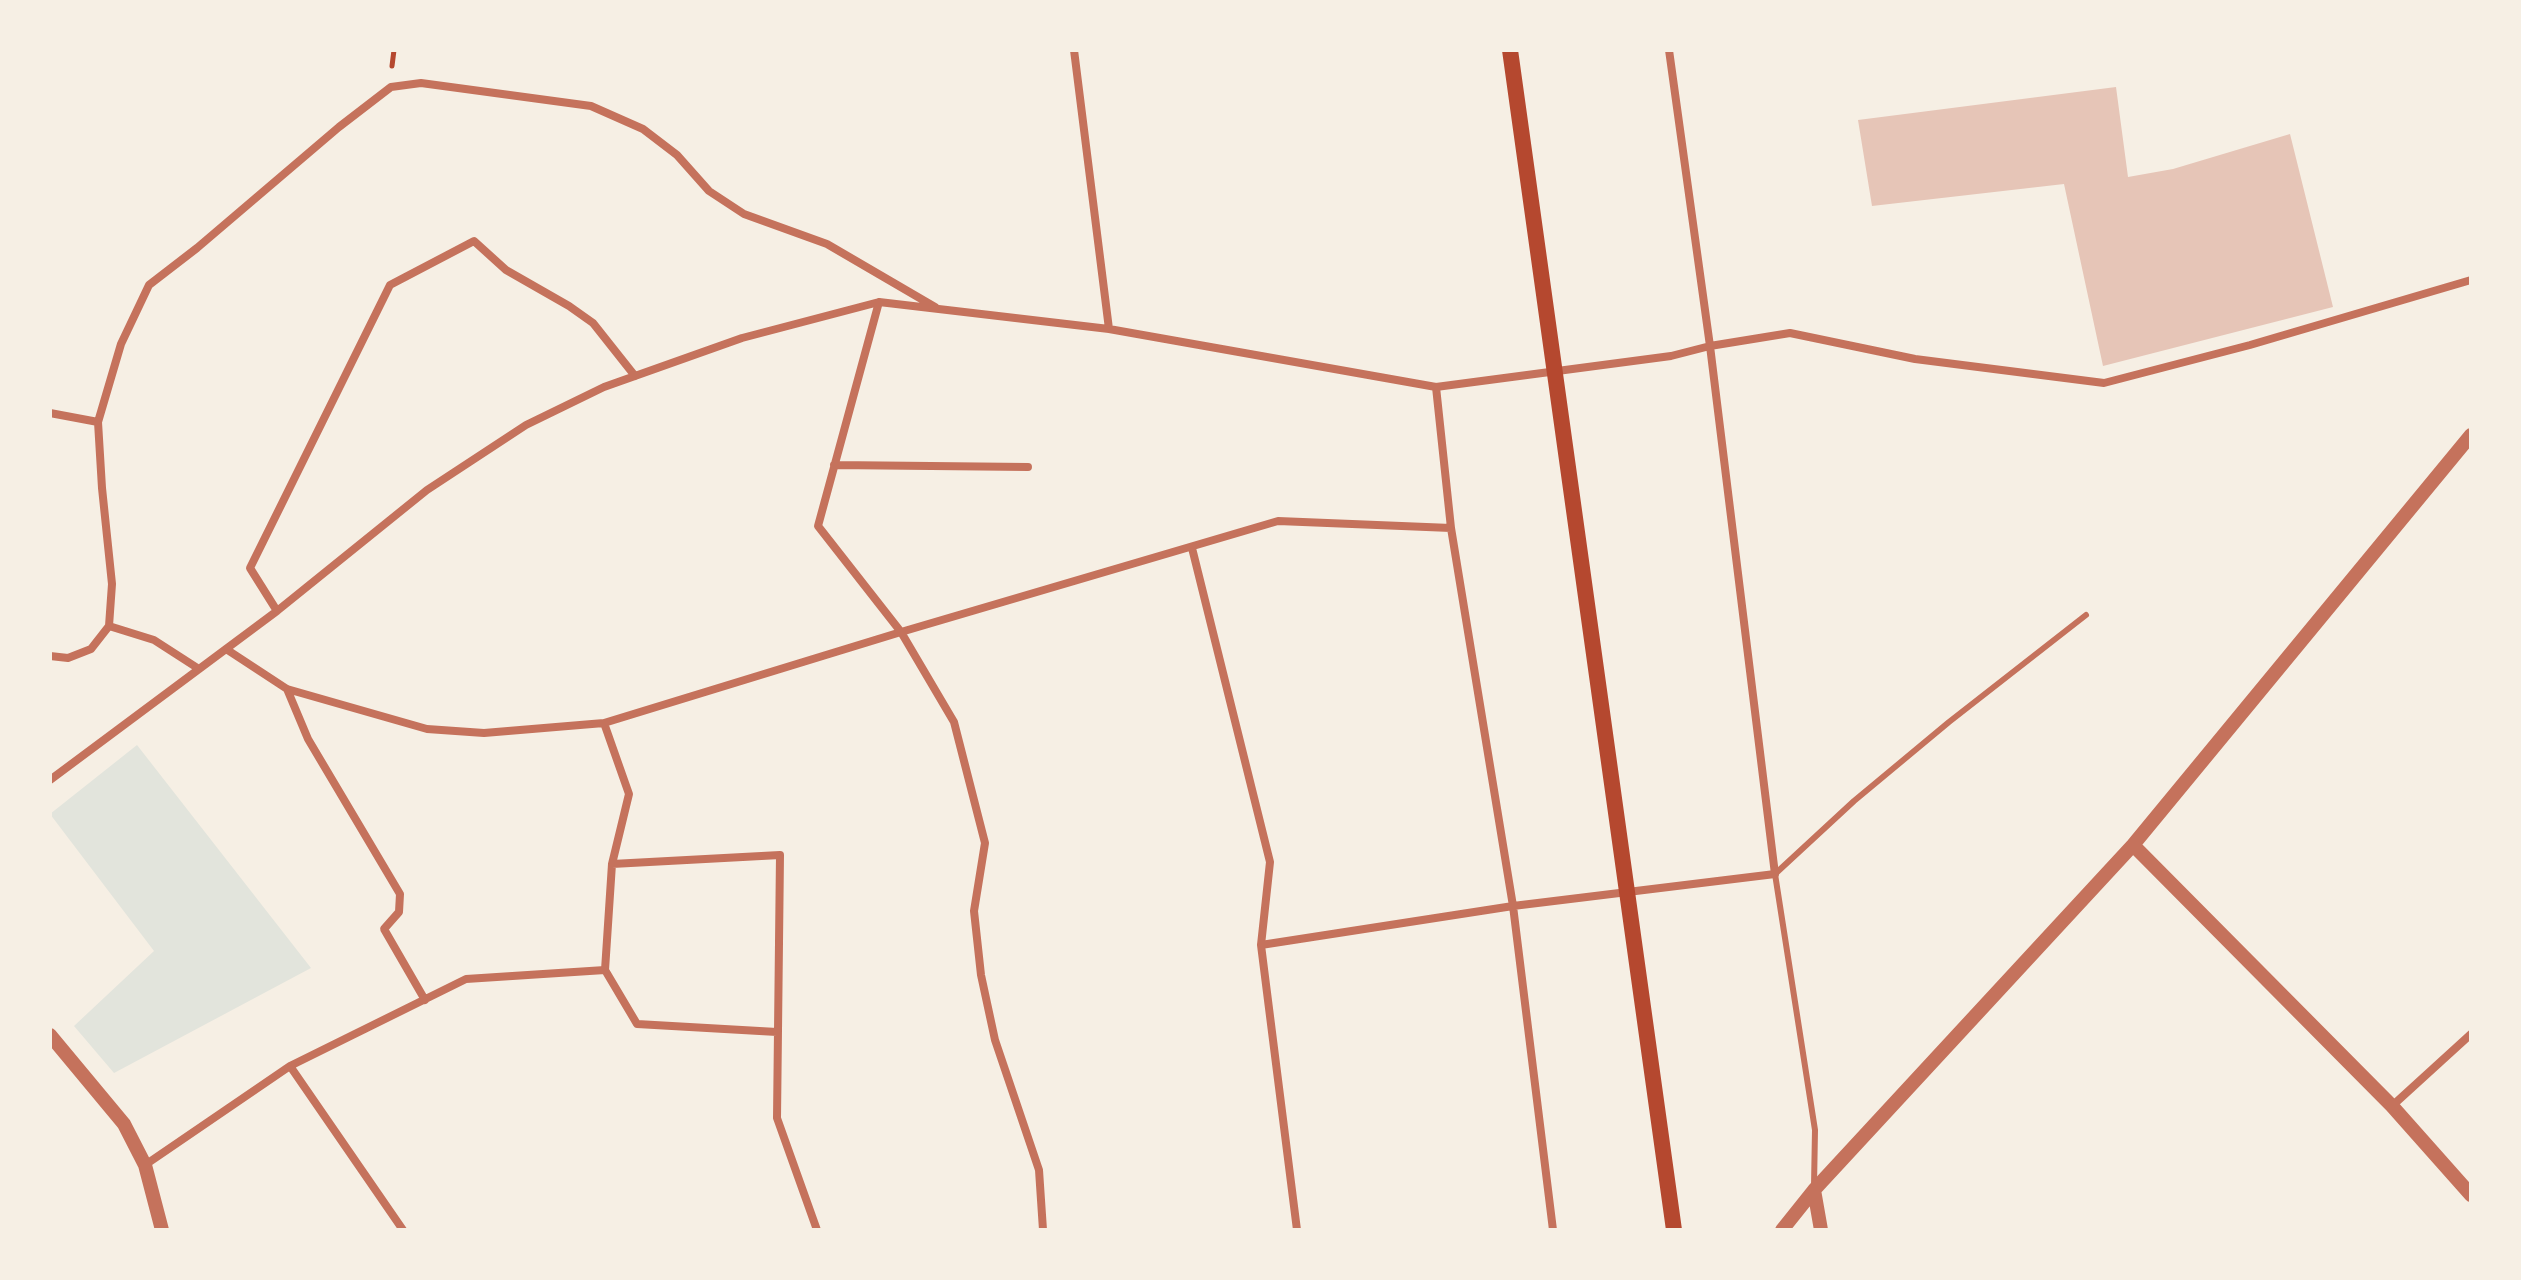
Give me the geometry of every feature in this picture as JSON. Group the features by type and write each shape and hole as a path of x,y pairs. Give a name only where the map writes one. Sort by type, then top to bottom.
{"main road":[{"path":"1510,50 1674,1230"}],"street":[{"path":"1074,50 1109,329"},
{"path":"1261,945 1513,906 1775,874 1710,346 1669,50"},
{"path":"50,656 68,658 91,649 109,626 112,584 98,422 121,344 149,285 391,87 421,83 591,106 643,129 677,155 709,191 744,214 827,244 939,309"},
{"path":"277,611 250,568 390,285 474,241 506,270 593,323 635,376"},
{"path":"50,780 277,611 427,490 526,425 604,387 742,338 879,302 1109,329 1436,387 1671,356 1710,346 1790,333 1915,359 2104,383 2250,345 2471,280"},
{"path":"879,302 818,526 901,632 954,722 985,843 974,911 981,975 995,1040 1039,1170 1043,1230"},
{"path":"1436,387 1451,528 1513,906 1553,1230"},
{"path":"50,413 98,422"},
{"path":"1782,1230 1814,1190 2133,845 2471,435"},
{"path":"834,465 1028,467"},
{"path":"226,649 287,689 427,729 484,733 604,723 1278,521 1451,528"},
{"path":"1192,548 1270,862 1261,945 1297,1230"},
{"path":"109,626 154,640 199,669"},
{"path":"287,689 308,739 400,894 399,912 384,929 425,1000"},
{"path":"604,723 629,794 612,864 605,970 637,1024 777,1032"},
{"path":"2133,845 2392,1106 2471,1195"},
{"path":"612,864 780,855 777,1118 817,1230"},
{"path":"145,1165 290,1066 466,979 605,970"},
{"path":"2392,1106 2471,1034"},
{"path":"50,1035 124,1124 145,1165 162,1230"},
{"path":"290,1066 403,1230"},
{"path":"1814,1190 1821,1230"}],"lane":[{"path":"1814,1190 1815,1130 1775,874 1854,801 2086,615"}],"shaded area":[{"path":"137,745 311,968 114,1073 74,1026 154,951 50,814"}],"building":[{"path":"2116,87 2128,177 2173,169 2290,134 2333,307 2103,366 2064,184 1872,206 1858,120"}]}
